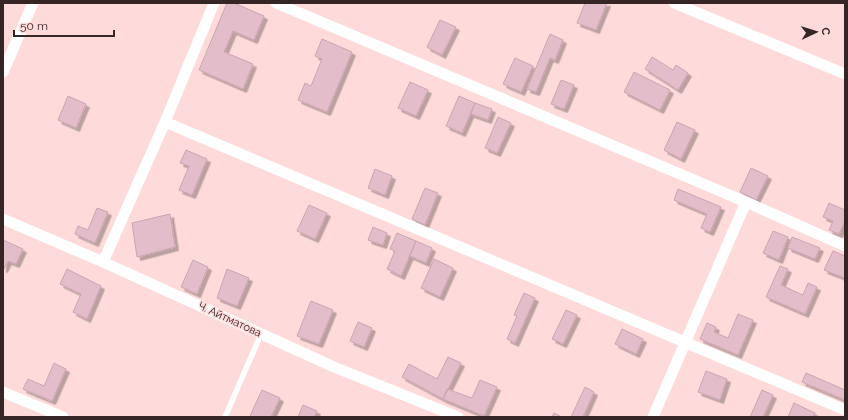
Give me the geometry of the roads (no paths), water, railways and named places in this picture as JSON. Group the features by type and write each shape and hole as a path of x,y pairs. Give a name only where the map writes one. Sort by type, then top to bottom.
{"street":[{"path":"3,72 6,57 33,3"},
{"path":"104,262 165,122 214,3"},
{"path":"276,3 746,202 845,246"},
{"path":"674,3 845,74"},
{"path":"165,122 845,410"},
{"path":"653,417 746,202"},
{"name":"Ч. Айтматова","path":"3,219 104,262 334,366 458,417"},
{"path":"3,392 63,417"}],"lane":[{"path":"225,417 262,334"}]}
